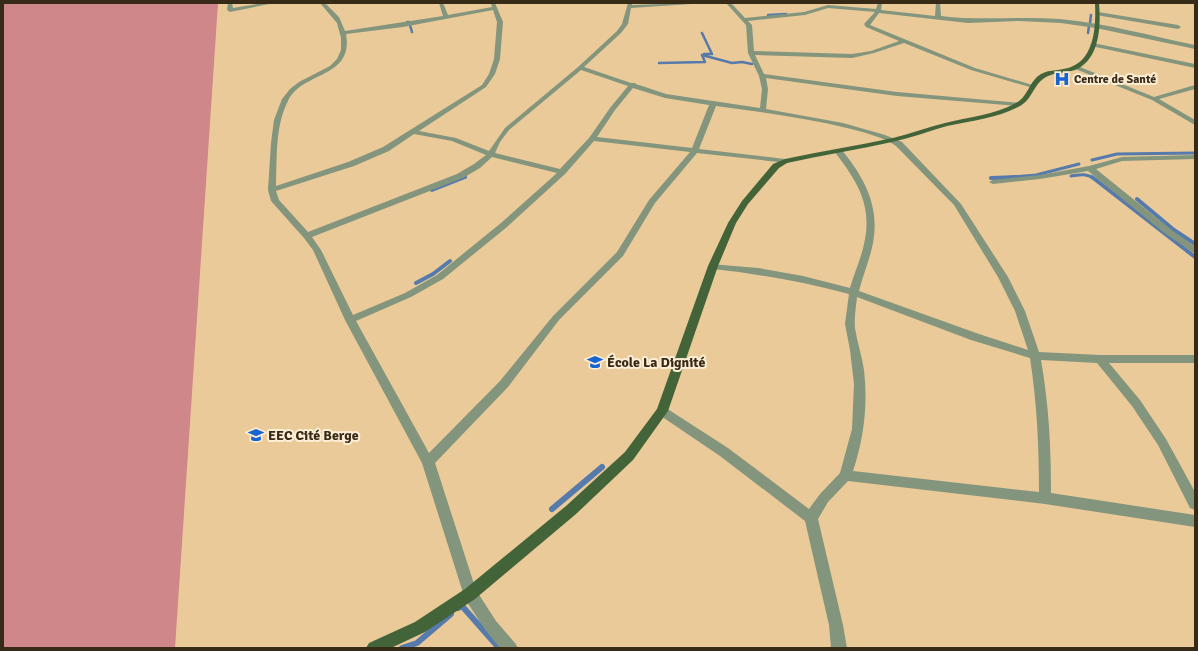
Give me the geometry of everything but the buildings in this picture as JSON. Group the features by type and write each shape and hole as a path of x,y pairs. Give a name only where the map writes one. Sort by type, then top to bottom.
{"main road":[{"path":"374,648 420,627 470,594 571,510 629,456 662,411 713,266 732,223 745,203 776,166 785,161 894,140 942,125 989,114 1019,104 1026,100 1039,78 1054,72 1075,67 1090,55 1098,14 1097,3"}],"street":[{"path":"230,3 230,10 272,3"},
{"path":"322,3 334,14 342,26 346,48 340,61 296,86 285,98 277,120 272,190 275,201 307,236 317,250 350,320 428,462 470,594 491,626 510,648"},
{"path":"441,3 446,16"},
{"path":"307,236 460,176 477,166 491,154 497,142 507,129 580,68 619,32 625,24 630,5 691,3"},
{"path":"728,3 749,25 751,53 762,76 765,89 763,111"},
{"path":"880,3 874,19 868,24 868,26 973,69 1033,86"},
{"path":"938,3 938,18"},
{"path":"272,190 351,164 386,149 484,86 492,74 497,59 500,22 494,6 403,25 344,33"},
{"path":"744,20 805,13 828,6 938,18 985,21 1019,19 1040,20 1096,26 1195,47"},
{"path":"1098,14 1178,27"},
{"path":"751,53 852,56 872,52 904,41"},
{"path":"1093,45 1195,66"},
{"path":"1075,67 1154,99 1195,123"},
{"path":"580,68 634,84 665,96 828,122 894,140 909,153 949,195 971,225 1003,277 1020,311 1035,356 1042,399 1045,438 1045,498"},
{"path":"762,76 917,96 979,99 1019,104"},
{"path":"350,320 408,296 440,277 504,225 562,172 592,139 612,109 634,84"},
{"path":"1154,99 1195,87"},
{"path":"428,462 504,384 556,318 620,254 652,202 695,151 714,104"},
{"path":"412,132 454,139 491,154 562,172"},
{"path":"592,139 785,161"},
{"path":"811,518 823,498 846,475 859,428 861,392 850,324 853,292 868,247 871,217 862,184 850,165 838,151"},
{"path":"993,182 1040,178 1090,168 1122,159 1195,157"},
{"path":"1090,168 1166,230 1195,251"},
{"path":"713,266 758,271 803,279 853,292 974,337 1035,356 1100,359 1195,359"},
{"path":"1100,359 1136,403 1162,442 1195,504"},
{"path":"662,411 724,452 811,518 836,625 839,648"},
{"path":"846,475 1045,498 1195,521"}],"shaded area":[{"path":"3,3 218,3 175,648 3,648"}],"waterway":[{"path":"768,15 786,14"},
{"path":"1090,23 1091,15"},
{"path":"407,22 409,22 412,32"},
{"path":"1088,33 1089,26"},
{"path":"702,33 712,54 704,54"},
{"path":"659,63 705,62 702,55 732,63 742,62 752,64"},
{"path":"1092,160 1117,154 1195,153"},
{"path":"1009,177 1036,175 1079,164"},
{"path":"1071,176 1085,175 1093,178"},
{"path":"432,190 465,177 462,178"},
{"path":"1009,177 1002,178 991,178 1009,177"},
{"path":"1009,177 1020,177"},
{"path":"1092,177 1195,257"},
{"path":"1137,199 1174,230 1195,244"},
{"path":"416,283 433,274 450,261"},
{"path":"552,509 602,467"},
{"path":"458,608 462,606 499,648"},
{"path":"402,648 417,643 451,614"}],"place":[{"name":"Centre de Santé","path":"1062,79"},
{"name":"École La Dignité","path":"595,362"},
{"name":"EEC Cité Berge","path":"256,435"}]}
